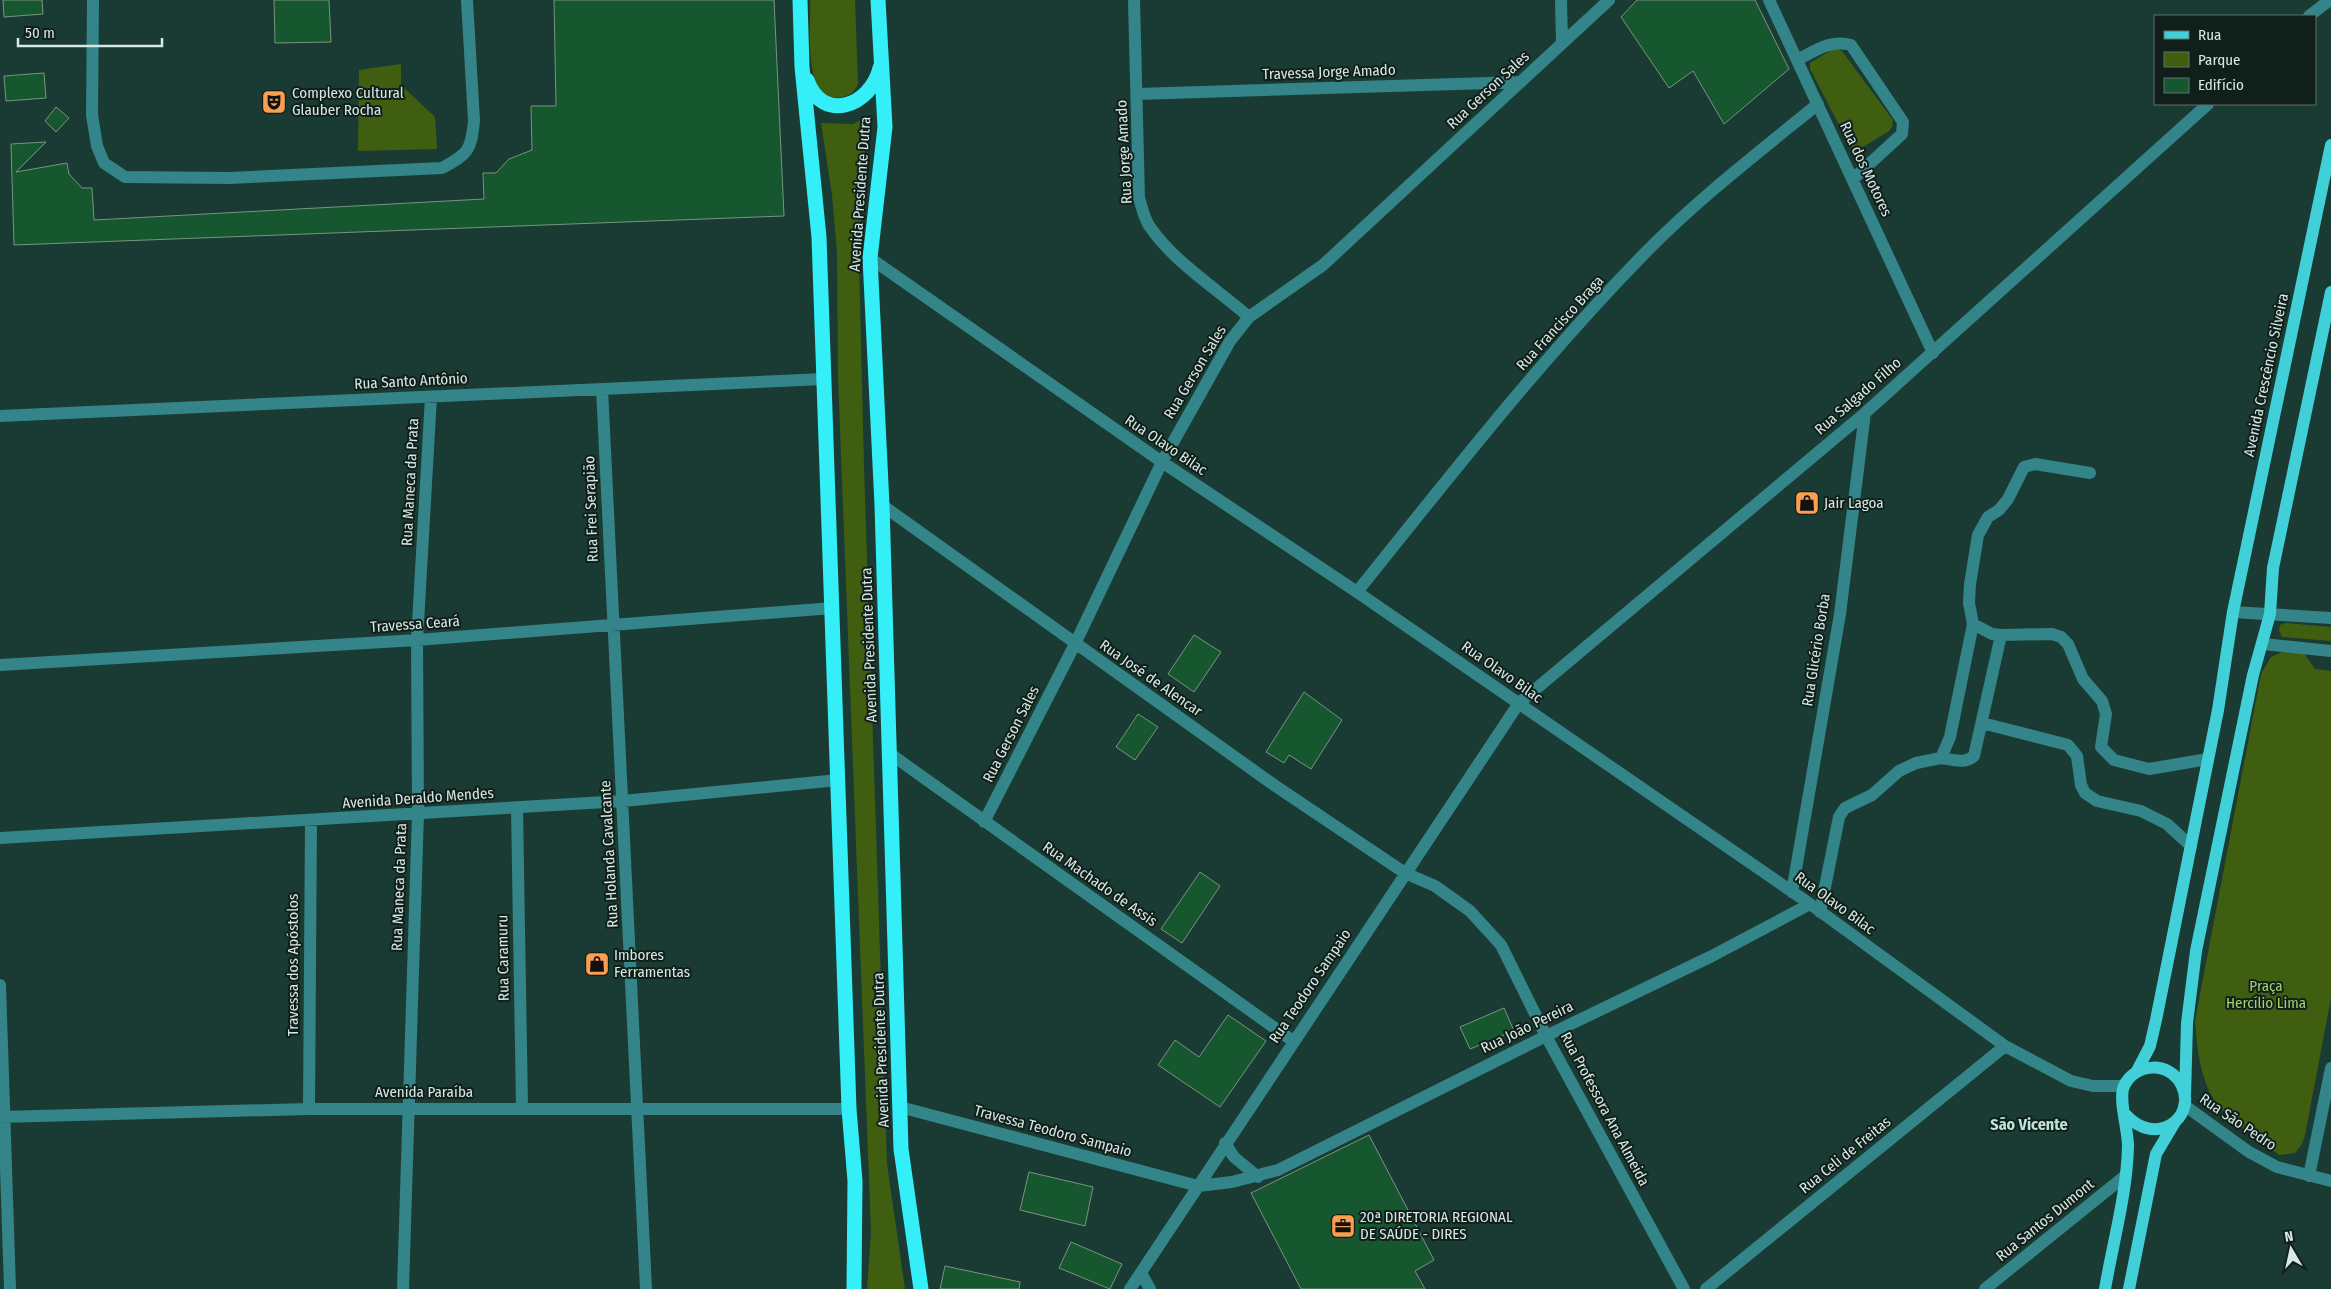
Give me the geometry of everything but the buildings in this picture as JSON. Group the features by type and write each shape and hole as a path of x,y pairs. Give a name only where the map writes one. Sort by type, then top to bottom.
{"highway":[{"path":"800,0 802,67 819,237 849,1109 855,1181 854,1289"},
{"name":"Avenida Presidente Dutra","path":"878,0 884,127 870,258 882,506 901,1149 921,1289"},
{"path":"802,67 809,87 816,97 832,105 840,106 858,101 866,94 878,77 881,63"}],"main road":[{"name":"Avenida Crescêncio Silveira","path":"2233,612 2331,145"},
{"path":"2129,1289 2156,1154 2175,1122 2185,1100 2187,1023 2196,951 2253,674 2270,614 2273,568 2331,297"},
{"path":"2104,1289 2125,1176 2128,1144 2126,1115 2122,1106 2124,1086 2137,1071 2150,1046 2156,1020 2218,710 2233,612"},
{"path":"2137,1071 2152,1067 2168,1070 2176,1076 2182,1085 2185,1100"},
{"path":"2126,1115 2143,1129 2165,1128 2175,1122"}],"street":[{"path":"93,0 92,115 97,146 104,163 125,177 210,178 442,168 464,156 473,137 474,120 467,0"},
{"name":"Rua Jorge Amado","path":"1134,0 1139,198 1149,226 1170,249 1250,317"},
{"path":"1561,0 1562,43"},
{"name":"Rua Gerson Sales","path":"984,822 1075,644 1162,462 1213,368 1230,341 1250,317 1323,265 1609,0"},
{"name":"Rua dos Motores","path":"1769,0 1933,353"},
{"path":"2310,15 2330,0"},
{"path":"1797,60 1834,43 1842,42 1851,46 1903,122 1902,134 1853,179"},
{"name":"Travessa Jorge Amado","path":"1137,94 1521,82"},
{"name":"Rua Francisco Braga","path":"1357,592 1492,424 1640,259 1720,183 1818,104"},
{"name":"Rua Salgado Filho","path":"1519,703 1865,413 2207,105"},
{"name":"Rua Olavo Bilac","path":"870,258 1162,462 1357,592 1792,892 2005,1046 2071,1081 2093,1086 2124,1086"},
{"name":"Rua Santo Antônio","path":"0,416 824,379"},
{"name":"Rua Frei Serapião","path":"602,389 612,626"},
{"name":"Rua Maneca da Prata","path":"403,1289 418,813 417,640 431,397"},
{"name":"Rua Glicério Borba","path":"1792,892 1840,614 1865,413"},
{"path":"1941,758 1950,737 1973,624 1969,604 1970,584 1978,535 1988,517 1999,510 2008,500 2024,467 2034,464 2090,473"},
{"name":"Rua José de Alencar","path":"882,506 1274,785 1405,872"},
{"name":"Travessa Ceará","path":"0,665 417,640 832,608"},
{"path":"2233,612 2331,618"},
{"path":"1973,624 1992,634 2052,634 2062,636 2068,644 2083,679 2102,701 2106,714 2100,747 2114,760 2149,770 2208,759"},
{"name":"Rua Holanda Cavalcante","path":"612,626 623,801 646,1289"},
{"path":"1815,908 1839,817 1845,808 1872,795 1899,771 1916,763 1941,758 1970,760 1974,756 2001,635"},
{"path":"2262,644 2331,651"},
{"name":"Rua Teodoro Sampaio","path":"1130,1289 1225,1142 1519,703"},
{"path":"1982,723 2068,745 2077,756 2081,785 2085,793 2097,801 2140,811 2167,824 2190,846"},
{"name":"Rua Machado de Assis","path":"889,753 1293,1041"},
{"name":"Avenida Deraldo Mendes","path":"0,838 623,801 838,780"},
{"name":"Rua Caramuru","path":"517,808 522,1108"},
{"name":"Travessa dos Apóstolos","path":"309,1109 311,821"},
{"name":"Rua Professora Ana Almeida","path":"1405,872 1451,896 1490,930 1501,945 1546,1036 1684,1289"},
{"name":"Rua João Pereira","path":"1198,1186 1258,1177 1278,1170 1546,1036 1815,908"},
{"path":"0,985 2,1117 10,1289"},
{"name":"Rua Celi de Freitas","path":"1706,1289 2005,1046"},
{"path":"2309,1176 2331,1068"},
{"name":"Rua São Pedro","path":"2185,1100 2249,1152 2277,1167 2331,1181"},
{"name":"Travessa Teodoro Sampaio","path":"900,1107 1198,1186"},
{"name":"Avenida Paraíba","path":"2,1117 408,1108 849,1109"},
{"path":"1225,1142 1234,1157 1258,1177"},
{"name":"Rua Santos Dumont","path":"1985,1289 2125,1176"},
{"path":"1141,1274 1150,1289"}],"green space":[{"path":"810,0 855,0 858,84 853,92 846,96 828,98 820,90 815,80 810,53"},
{"path":"1835,48 1842,51 1893,120 1889,131 1858,150 1854,150 1849,144 1810,69 1810,63"},
{"path":"401,64 401,85 435,117 437,149 358,151 359,70"},
{"path":"867,117 859,259 864,467 887,1164 905,1289 867,1289 871,1231 838,377 837,252 832,195 821,123 853,124"},
{"path":"2285,623 2331,627 2331,641 2282,637 2279,630 2280,625"},
{"name":"Praça Hercílio Lima","path":"2282,652 2303,652 2315,669 2331,671 2331,998 2305,1135 2302,1144 2295,1153 2279,1155 2236,1123 2214,1100 2202,1072 2195,1021 2261,674 2271,657"}],"place":[{"name":"Complexo Cultural Glauber Rocha","path":"274,102"},
{"name":"Jair Lagoa","path":"1807,503"},
{"name":"Imbores Ferramentas","path":"597,964"},
{"name":"20ª DIRETORIA REGIONAL DE SAÚDE - DIRES","path":"1343,1226"}],"district":[{"name":"São Vicente","path":"2029,1124"}]}
